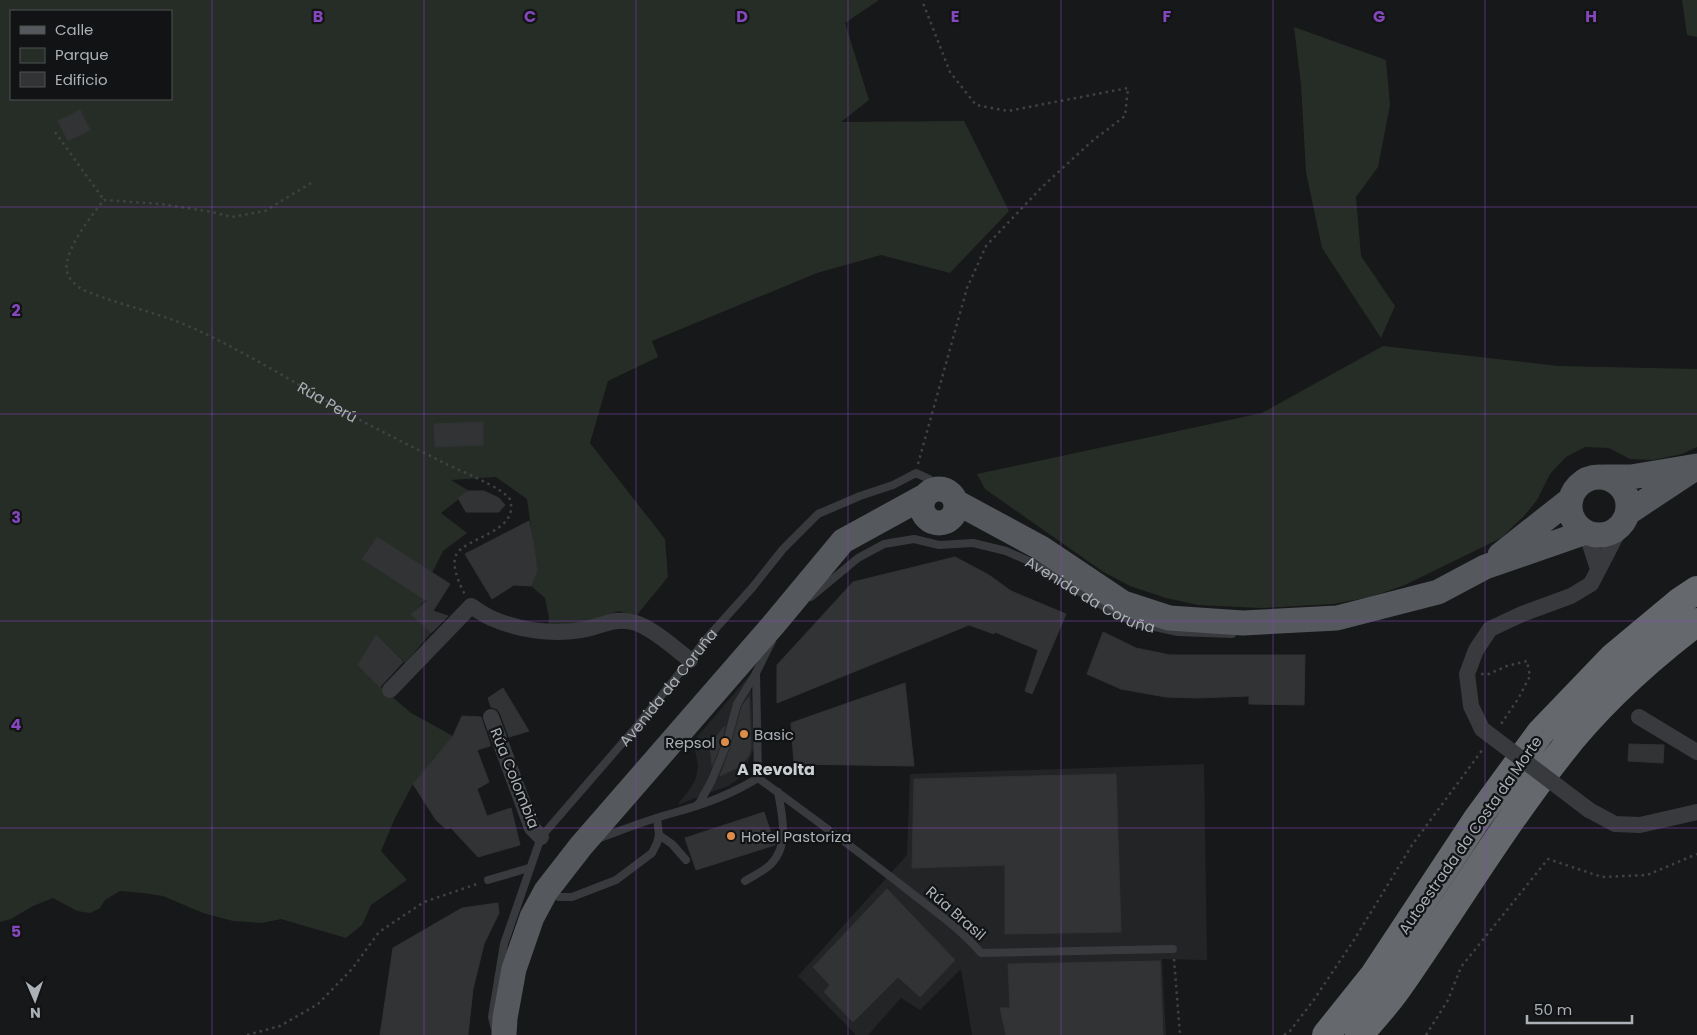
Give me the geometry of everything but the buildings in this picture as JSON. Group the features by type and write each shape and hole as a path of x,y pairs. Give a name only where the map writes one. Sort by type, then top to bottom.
{"highway":[{"name":"Autoestrada da Costa da Morte","path":"1326,1035 1374,975 1477,819 1540,733 1613,657 1679,602 1697,590"},
{"name":"Autoestrada da Costa da Morte","path":"1360,1035 1397,990 1498,838 1559,754 1612,694 1663,648 1697,622"}],"main road":[{"path":"1697,467 1624,520 1612,533 1594,535 1586,532 1574,522 1571,514 1571,499 1579,484 1595,477 1631,477 1697,467"},
{"path":"1595,477 1605,477 1614,480 1621,486 1629,503 1624,520"},
{"name":"Avenida da Coruña","path":"1485,567 1571,499"},
{"path":"504,1035 505,1018 514,969 532,917 546,891 581,846 676,738 837,548 940,504"},
{"name":"Avenida da Coruña","path":"940,504 1041,548 1123,603 1169,618 1243,622 1337,618 1438,592 1485,567 1586,532"}],"street":[{"path":"1624,520 1591,584 1571,596 1522,614 1490,629 1476,650 1468,674 1471,706 1488,734 1589,810 1614,824 1640,825 1697,812"},
{"path":"1586,532 1598,569"},
{"path":"390,690 471,606 490,618 519,627 550,632 582,630 614,620 636,623 653,632 690,660"},
{"name":"Rúa Colombia","path":"491,717 532,828 541,837"},
{"path":"1639,717 1697,752"}],"lane":[{"name":"Avenida da Coruña","path":"497,1035 492,1018 504,944 541,837 638,725 783,549 818,514 860,496 893,485 916,473 929,479 936,486 940,504"},
{"name":"Avenida da Coruña","path":"808,600 858,558 884,544 914,539 939,545 973,543 1006,551 1033,563 1103,606 1136,623 1178,632 1243,634"},
{"path":"694,807 700,802 712,780 726,744 737,704 779,631 837,548"},
{"name":"Avenida da Coruña","path":"1408,608 1438,592"},
{"path":"779,631 794,613"},
{"path":"581,846 657,818 694,807 738,790 758,778 756,673"},
{"name":"Rúa Brasil","path":"758,778 841,838 918,898 971,941 981,954 1174,949"},
{"path":"745,881 772,864 782,845 782,819 778,792"},
{"path":"559,897 572,897 616,880 652,853 659,835 657,818"},
{"path":"659,835 672,844 686,860"},
{"path":"488,880 530,868"}],"path":[{"path":"916,473 967,288 986,246 1040,188 1091,142 1125,116 1128,88 1008,111 976,105 950,72 924,0"},
{"path":"55,132 104,200 161,204 212,212 232,218 265,212 311,183"},
{"name":"Rúa Perú","path":"104,200 85,223 66,265 67,273 72,281 81,289 166,317 196,330 272,369 362,420 503,492 510,499 511,508 508,518 496,530 461,549 456,555 454,564 456,572 471,606"},
{"path":"1284,1035 1290,1031 1313,1001 1354,940 1412,845 1488,734 1518,699 1530,676 1527,661 1507,666 1489,674 1468,674"},
{"path":"1426,1035 1448,1000 1460,967 1548,858 1602,877 1647,875 1697,854"},
{"path":"247,1035 280,1026 318,1004 352,969 379,932 424,902 488,880"},
{"path":"1174,949 1180,1035"}],"shaded area":[{"name":"Repsol","path":"748,677 751,690 754,748 743,774 728,786 677,805 696,778 698,765 694,746 697,737"},
{"path":"1204,764 1207,960 1162,959 1166,1035 972,1035 961,969 920,1010 901,998 868,1035 856,1035 798,976 907,855 910,774"}],"green space":[{"path":"0,0 879,0 845,23 869,100 841,122 964,121 1009,211 950,273 881,255 817,273 652,341 658,357 608,381 590,443 665,539 668,577 636,616 619,611 588,622 548,626 549,618 545,598 531,586 537,571 527,499 496,477 451,480 469,491 441,513 467,533 443,551 432,573 376,538 362,559 426,600 411,614 431,633 405,663 376,635 358,665 411,713 453,736 413,784 395,818 381,851 407,880 371,905 362,925 346,938 281,919 262,923 233,921 203,913 163,896 120,891 105,900 100,908 90,913 77,911 53,898 33,906 11,919 0,922"},
{"path":"1682,0 1697,0 1697,37 1687,35"},
{"path":"1294,27 1386,60 1390,105 1378,167 1356,197 1361,256 1395,306 1381,338 1322,248 1306,172 1301,85"},
{"path":"1383,346 1558,366 1697,369 1697,447 1682,454 1653,460 1630,459 1609,448 1585,447 1566,457 1550,474 1537,500 1524,516 1501,538 1405,585 1370,597 1333,604 1261,608 1198,605 1166,598 1130,586 1102,571 985,489 977,474 1262,413"}],"place":[{"name":"Basic","path":"744,734"},
{"name":"Repsol","path":"725,742"},
{"name":"Hotel Pastoriza","path":"731,836"}],"district":[{"name":"A Revolta","path":"776,769"}]}
